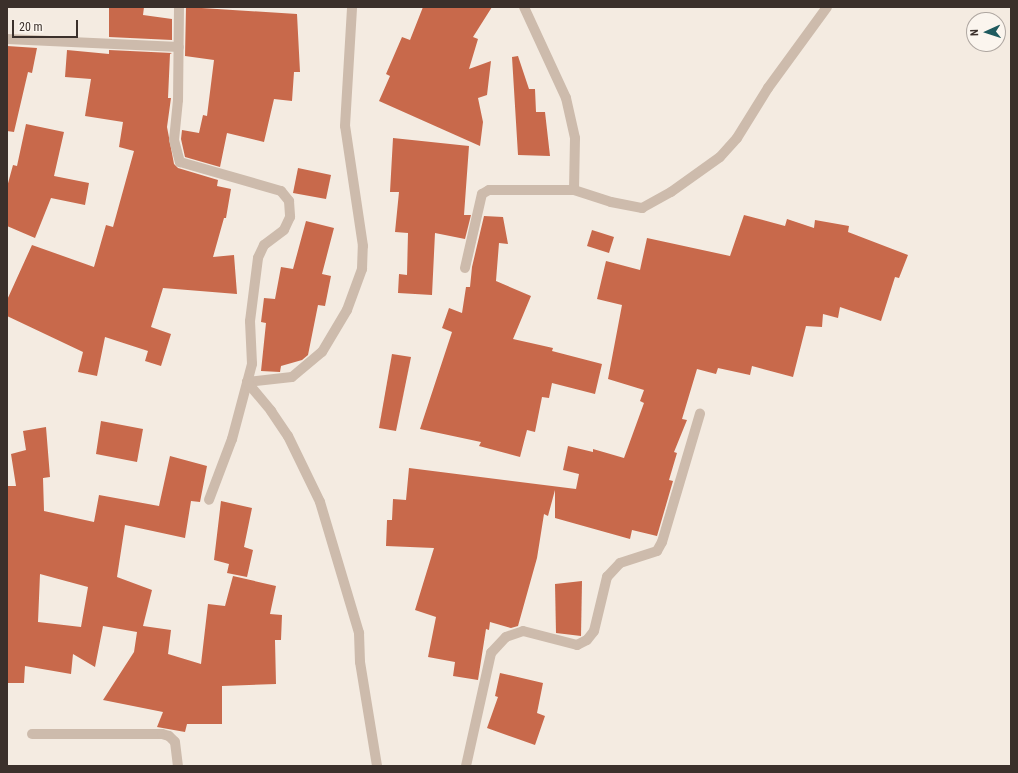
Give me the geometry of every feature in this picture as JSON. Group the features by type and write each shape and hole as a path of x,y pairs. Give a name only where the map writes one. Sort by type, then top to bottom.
{"street":[{"path":"179,7 179,47 174,140 180,162 281,191 289,201 290,217 284,230 264,245 258,258 250,322 252,364 232,439 209,500"},
{"path":"247,382 292,377 322,352 347,310 362,269 363,246 345,126 352,7"},
{"path":"524,7 566,98 575,138 574,190"},
{"path":"465,268 482,194 489,190 574,190 611,202 642,208 670,192 714,161 737,138 768,88 827,7"},
{"path":"7,39 179,47"},
{"path":"247,382 271,410 288,436 320,502 360,633 360,662 377,766"},
{"path":"466,766 491,653 506,637 523,632 577,645 587,640 594,631 607,577 620,563 657,551 662,542 700,414"},
{"path":"32,734 162,734 169,736 175,742 178,766"}],"building":[{"path":"109,7 144,7 143,15 172,19 172,40 109,37"},
{"path":"186,7 297,14 300,72 294,72 292,101 274,99 264,142 227,133 220,167 185,157 181,139 182,130 199,133 203,115 207,116 214,60 185,56"},
{"path":"423,7 492,7 473,37 478,39 469,69 491,61 487,95 478,98 483,122 480,146 379,101 390,76 386,74 402,37 410,40"},
{"path":"7,46 37,48 32,73 28,72 14,132 7,131"},
{"path":"67,50 109,54 109,50 172,53 170,54 168,98 171,98 167,127 174,164 178,168 218,180 217,186 231,189 226,218 224,218 213,257 234,255 237,294 163,288 151,327 171,334 161,366 145,361 148,351 105,337 97,376 78,372 83,352 7,316 7,300 32,245 94,267 106,225 113,227 134,151 119,147 123,122 85,116 91,79 65,77"},
{"path":"518,56 529,89 535,89 536,112 545,112 550,156 518,155 512,57"},
{"path":"26,124 64,132 54,176 89,183 85,205 51,198 35,238 7,226 7,187 13,165 17,166"},
{"path":"393,138 469,146 464,215 471,215 465,239 435,233 432,295 398,293 399,274 407,275 408,233 395,232 399,192 390,192"},
{"path":"298,168 331,175 326,199 293,193"},
{"path":"744,215 785,226 787,219 814,228 815,220 849,226 848,232 908,255 899,278 895,277 881,321 840,307 838,318 823,314 822,327 806,326 793,377 752,366 750,375 718,368 716,374 697,369 682,419 687,420 674,452 677,453 669,480 673,481 657,536 632,530 630,539 555,518 555,490 548,516 544,514 537,558 518,626 511,628 490,622 489,630 486,629 478,680 453,676 455,662 428,657 436,617 415,610 434,548 386,546 387,520 392,520 393,499 406,500 409,468 576,489 579,474 563,470 568,446 593,452 593,449 624,458 644,403 640,401 644,390 608,379 622,305 597,299 606,261 640,270 647,238 730,256"},
{"path":"484,216 503,217 508,244 499,243 496,281 531,296 513,339 553,348 552,351 602,364 595,394 552,383 549,398 542,397 535,432 527,430 520,457 479,446 481,442 420,429 452,332 442,328 449,308 462,313 466,287 470,287 472,267"},
{"path":"306,221 334,228 322,274 331,276 325,306 318,305 308,355 302,360 281,366 280,372 261,371 266,323 261,322 264,298 275,299 281,267 293,269"},
{"path":"592,230 614,237 609,253 587,246"},
{"path":"392,354 411,357 396,431 379,428"},
{"path":"101,421 143,429 137,462 96,454"},
{"path":"46,427 50,477 43,478 44,511 94,522 99,495 159,506 170,456 207,466 200,502 191,501 185,538 125,525 117,577 152,590 143,626 171,630 168,654 201,664 208,604 225,606 233,576 276,586 270,614 282,615 281,640 275,640 276,684 222,686 222,724 187,724 185,732 157,727 163,712 103,700 134,652 137,632 103,626 95,667 73,654 71,674 25,666 24,683 7,683 7,486 16,486 11,454 26,450 23,431","holes":["40,574 88,587 81,627 38,622"]},
{"path":"221,501 252,508 244,547 253,550 247,577 227,573 229,564 214,560"},
{"path":"582,581 581,636 556,633 555,584"},
{"path":"500,673 543,683 537,713 545,716 535,745 487,728 498,697 495,696"}]}
